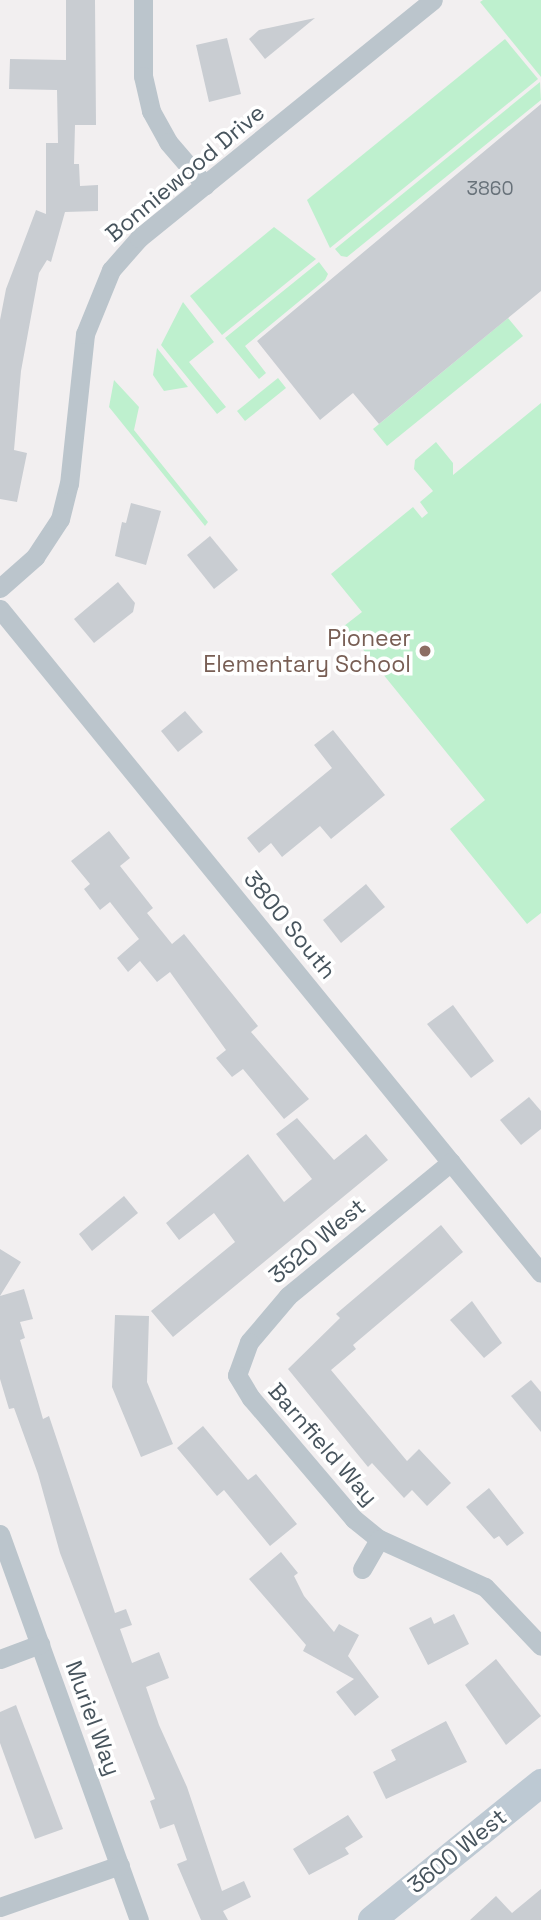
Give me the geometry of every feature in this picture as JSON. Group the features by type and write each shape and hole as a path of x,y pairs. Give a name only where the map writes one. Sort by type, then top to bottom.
{"street":[{"path":"143,0 143,76 151,111 168,142 205,185"},
{"name":"Bonniewood Drive","path":"0,588 35,557 60,519 69,484 85,334 100,290 124,253 433,0"},
{"name":"3800 South","path":"0,609 541,1273"},
{"name":"3520 West","path":"236,1375 250,1342 288,1296 451,1162"},
{"name":"Barnfield Way","path":"236,1375 330,1496 379,1539 485,1587 541,1646"},
{"name":"Muriel Way","path":"0,1534 139,1920"},
{"name":"Barnfield Way","path":"362,1569 379,1539"},
{"path":"0,1659 40,1644"},
{"name":"3600 West","path":"385,1916 541,1783"},
{"path":"0,1907 120,1865"}],"green space":[{"path":"541,0 541,77 480,2"},
{"path":"505,39 538,79 330,248 307,200"},
{"path":"540,82 541,100 347,257 341,256 335,249"},
{"path":"274,227 316,259 222,335 190,296"},
{"path":"319,262 328,274 325,280 245,346 266,373 259,379 225,338"},
{"path":"183,302 214,342 189,362 226,407 217,414 161,345"},
{"path":"508,318 523,336 387,446 373,429"},
{"path":"157,348 188,387 164,391 153,375"},
{"path":"278,378 286,388 245,421 237,411"},
{"path":"114,380 139,407 134,430 208,522 205,526 109,407"},
{"path":"541,403 541,913 527,924 450,829 485,800 344,626 362,612 331,574 413,507 422,518 428,513 420,502 433,491 414,469 415,460 436,442 453,463 453,475"}],"building":[{"path":"66,0 95,0 96,125 75,125 74,164 79,164 80,186 98,185 98,211 65,212 51,262 47,260 39,273 21,371 14,450 27,453 17,502 0,499 0,320 6,289 36,210 46,214 46,143 58,143 57,90 9,89 10,59 66,60"},
{"path":"315,18 265,59 249,39 259,30"},
{"path":"227,38 241,94 209,102 196,45"},
{"path":"541,104 541,291 379,424 353,393 320,420 257,341"},
{"path":"131,503 161,511 146,565 115,556 122,522 126,523"},
{"path":"210,536 238,570 214,589 187,555"},
{"path":"118,582 135,603 133,612 94,643 74,619"},
{"path":"185,711 203,732 178,752 161,731"},
{"path":"333,730 385,795 331,839 320,826 282,857 271,843 259,853 247,838 332,768 314,745"},
{"path":"109,831 130,858 120,866 153,908 147,913 172,944 184,934 258,1026 251,1032 309,1099 284,1119 243,1069 232,1077 216,1058 226,1050 170,972 157,982 140,961 128,972 117,958 139,939 110,902 100,910 84,889 90,884 71,861"},
{"path":"366,884 385,907 341,943 323,920"},
{"path":"453,1005 494,1061 471,1078 427,1024"},
{"path":"529,1097 541,1111 541,1129 521,1145 500,1120"},
{"path":"297,1118 334,1160 366,1134 388,1160 173,1337 151,1311 235,1242 214,1213 179,1240 166,1223 248,1154 284,1202 312,1179 276,1134"},
{"path":"124,1196 138,1213 92,1251 79,1234"},
{"path":"441,1225 463,1252 353,1345 356,1349 331,1370 407,1461 419,1449 451,1483 427,1506 412,1490 404,1498 372,1463 368,1467 288,1369 340,1318 336,1314"},
{"path":"0,1249 21,1262 0,1296"},
{"path":"24,1289 33,1319 20,1322 25,1338 20,1340 43,1419 49,1416 115,1613 126,1609 132,1625 120,1629 132,1663 159,1652 169,1678 146,1687 159,1725 187,1787 222,1891 244,1881 251,1897 223,1911 228,1920 201,1920 177,1864 187,1860 174,1824 160,1829 150,1801 155,1799 60,1553 38,1474 14,1408 9,1409 0,1379 0,1296"},
{"path":"472,1301 502,1343 484,1358 450,1320"},
{"path":"115,1315 149,1316 147,1382 173,1444 141,1457 112,1387"},
{"path":"531,1380 541,1392 541,1432 511,1396"},
{"path":"203,1426 248,1480 256,1474 297,1524 270,1546 224,1490 217,1496 177,1448"},
{"path":"489,1488 524,1533 507,1546 499,1536 494,1539 466,1507"},
{"path":"281,1552 298,1573 294,1576 304,1596 334,1632 339,1624 359,1635 348,1656 379,1697 355,1716 336,1692 354,1679 303,1651 306,1645 249,1579"},
{"path":"454,1614 469,1644 428,1665 409,1628 431,1617 434,1624"},
{"path":"496,1659 541,1716 506,1745 465,1685"},
{"path":"16,1705 63,1829 35,1839 0,1743 0,1712"},
{"path":"446,1721 467,1762 386,1799 373,1772 396,1760 391,1750"},
{"path":"348,1815 363,1837 345,1848 349,1854 309,1875 293,1849"},
{"path":"541,1889 541,1920 470,1920 496,1896 512,1913"}],"place":[{"name":"Pioneer Elementary School","path":"425,651"}]}
